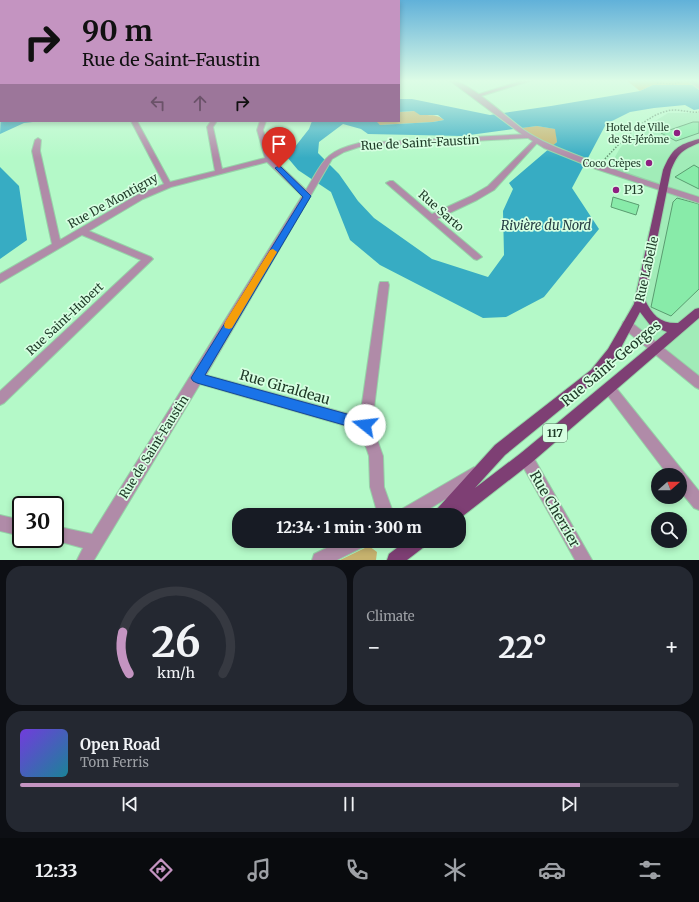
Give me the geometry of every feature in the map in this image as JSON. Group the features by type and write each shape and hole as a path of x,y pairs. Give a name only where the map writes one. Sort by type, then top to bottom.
{"main road":[{"name":"Rue Labelle","path":"447,508 514,438 595,374 612,353 640,300 667,170 673,155 683,147 699,141"},
{"path":"640,300 646,313 654,322 668,329 679,328"},
{"name":"Rue Saint-Georges","path":"461,508 526,458 699,312"},
{"path":"395,560 409,548"}],"street":[{"path":"490,106 522,132 547,146 596,166 699,200"},
{"path":"135,122 168,185"},
{"path":"213,122 210,127 219,171"},
{"path":"263,122 260,130 269,159 307,196"},
{"path":"431,218 474,198 491,188 532,138"},
{"name":"Rue de Saint-Faustin","path":"84,560 197,378 329,158 341,150 359,145 532,138"},
{"path":"38,140 36,151 57,246"},
{"name":"Rue De Montigny","path":"0,279 140,197 168,185 269,159"},
{"name":"Rue Sarto","path":"390,183 477,257"},
{"name":"Rue Saint-Hubert","path":"0,399 148,259 82,231"},
{"path":"384,285 365,425 376,456 377,487 384,508"},
{"path":"627,325 699,383"},
{"name":"Rue Giraldeau","path":"197,378 365,425"},
{"path":"609,388 672,468"},
{"name":"Rue Cherrier","path":"526,458 584,560"},
{"name":"Rue Labelle","path":"417,508 483,469"},
{"path":"687,488 699,503"},
{"path":"0,523 12,526"},
{"path":"64,536 95,542"},
{"path":"320,560 343,548"}],"path":[{"path":"603,160 629,133 664,112 674,110 699,112"}],"shaded area":[{"path":"415,111 422,115 436,116 444,120 380,125 376,122 400,122 400,112"},
{"path":"668,113 699,113 699,379 625,318 633,302 645,244 661,185 609,168 620,148 631,136"},
{"path":"537,126 556,129 557,142 552,147 520,128"},
{"path":"365,548 372,548 377,552 376,560 340,560"}],"water":[{"name":"Rivière du Nord","path":"400,106 447,106 490,115 550,106 673,106 630,112 606,124 572,188 599,229 544,297 506,317 483,318 380,265 350,240 331,192 298,170 287,157 309,129 312,122 377,122 380,125 444,120 438,115 420,115 414,111 400,112","holes":["343,124 361,129 368,134 462,136 537,126 555,129 557,142 509,183 513,189 503,211 504,255 488,277 432,259 374,218 358,201 339,174 318,153 319,142"]},
{"name":"Rivière du Nord","path":"687,106 699,106 699,109 694,110"},
{"path":"1,122 33,122 24,123 0,134"},
{"path":"0,167 19,186 27,240 0,259"}],"building":[{"path":"693,122 699,122 699,133 676,141 661,133"},
{"path":"694,165 699,168 699,189 675,177"},
{"path":"613,197 639,205 636,215 611,207"},
{"path":"677,198 699,204 699,289 671,316 651,307 673,202"}],"slow traffic":[{"path":"229,325 273,252"}],"place":[{"name":"Hotel de Ville de St-Jérôme","path":"677,133"},
{"name":"Coco Crèpes","path":"649,163"},
{"name":"P13","path":"616,190"}],"route":[{"path":"279,168 307,196 197,378 365,425"}]}
